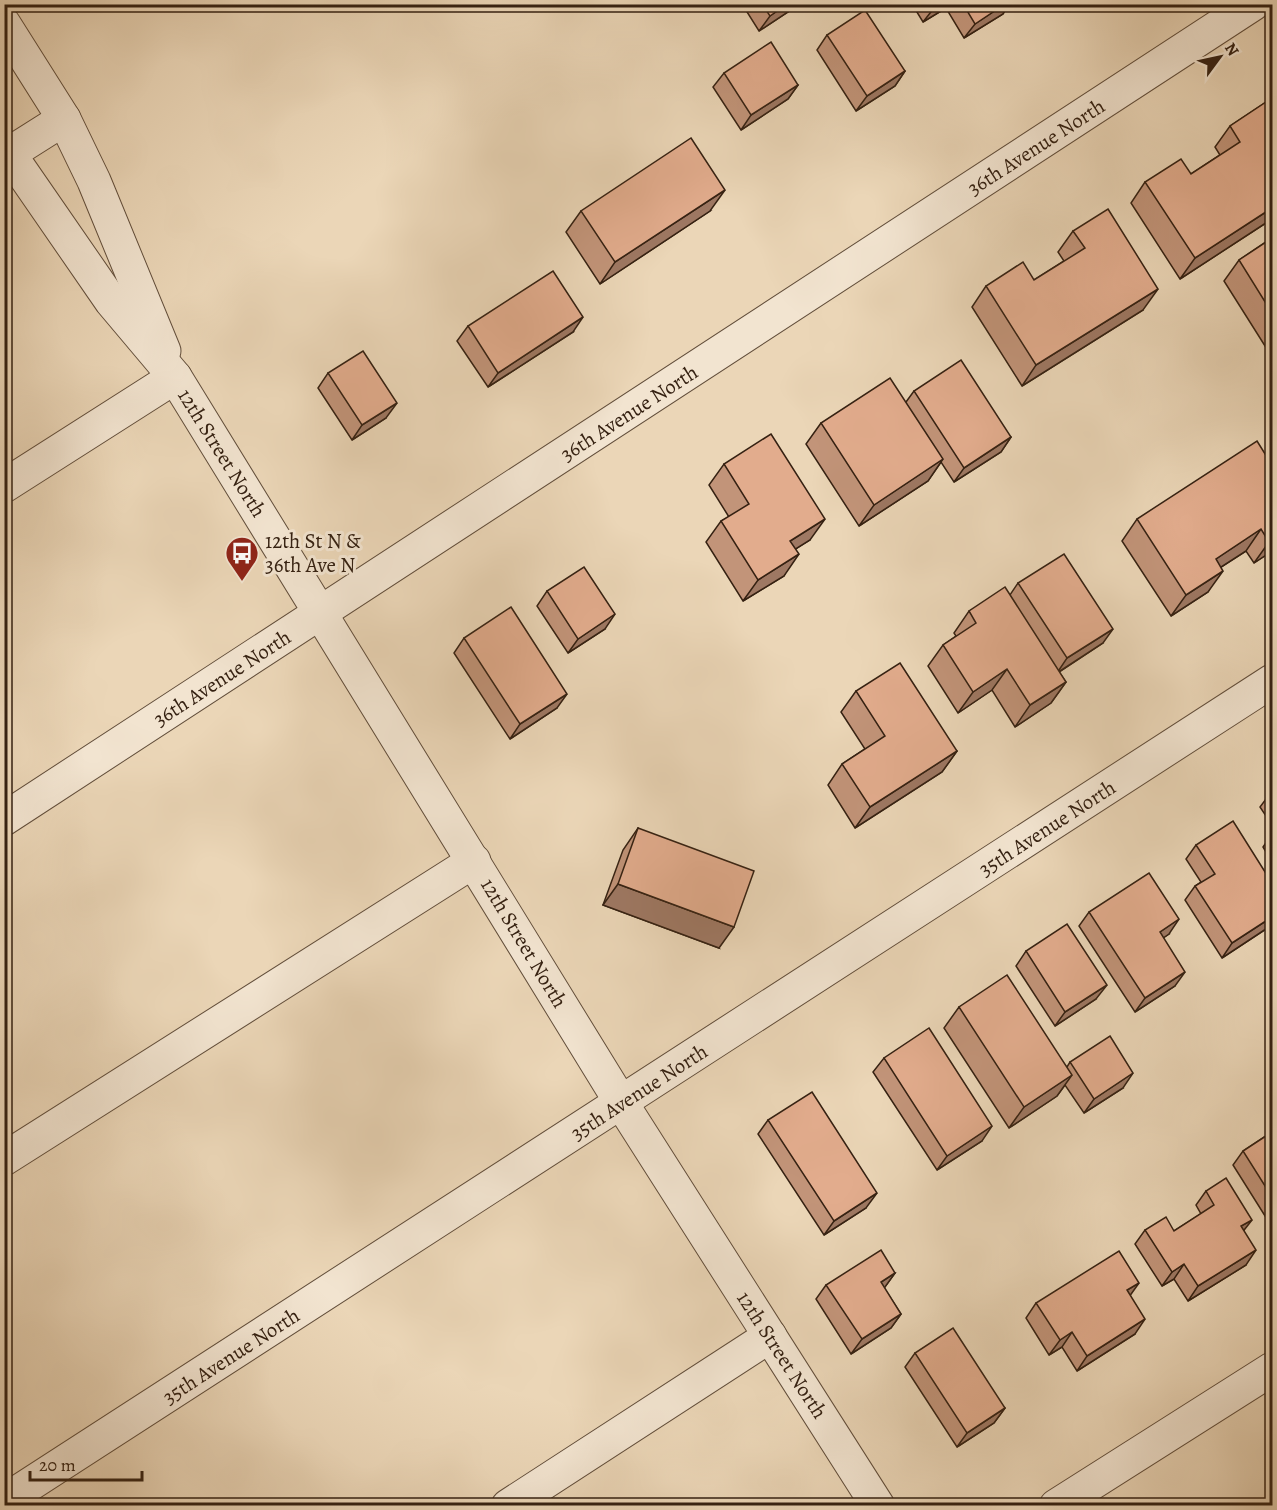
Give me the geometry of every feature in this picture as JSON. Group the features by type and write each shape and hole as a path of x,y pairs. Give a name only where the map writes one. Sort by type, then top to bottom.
{"street":[{"name":"36th Avenue North","path":"4,819 322,614 1253,4"},
{"path":"1267,4 1272,13"},
{"name":"12th Street North","path":"4,24 64,119 94,180 175,377"},
{"path":"6,152 64,119"},
{"name":"12th Street North","path":"6,152 111,302 175,377 622,1104 878,1506"},
{"path":"4,486 175,377"},
{"name":"35th Avenue North","path":"4,1501 622,1104 1272,681"},
{"path":"4,1159 474,861"},
{"path":"508,1506 770,1336"},
{"path":"1056,1506 1272,1369"}],"building":[{"path":"762,4 787,4 770,16"},
{"path":"963,4 1005,4 975,24"},
{"path":"865,10 905,71 867,96 827,35"},
{"path":"771,42 798,85 751,115 724,73"},
{"path":"1266,102 1272,112 1272,208 1195,258 1145,182 1181,159 1191,174 1240,142 1230,126"},
{"path":"691,138 725,190 615,262 581,211"},
{"path":"1108,209 1158,289 1036,365 986,286 1023,262 1034,280 1085,248 1073,231"},
{"path":"1272,238 1272,313 1239,260"},
{"path":"553,271 583,317 498,373 468,326"},
{"path":"363,351 397,403 362,425 328,373"},
{"path":"961,360 1011,437 964,468 914,391"},
{"path":"890,378 943,459 874,505 821,423"},
{"path":"771,434 825,519 790,541 799,554 758,580 721,521 749,504 724,464"},
{"path":"1257,441 1272,465 1272,539 1269,542 1261,529 1216,559 1223,571 1186,595 1137,519"},
{"path":"1064,554 1113,629 1067,658 1018,583"},
{"path":"584,567 615,614 578,639 547,591"},
{"path":"1005,587 1066,682 1030,705 1007,669 973,692 943,645 976,623 969,611"},
{"path":"511,607 567,694 520,724 464,638"},
{"path":"900,663 957,751 870,807 842,764 885,736 856,691"},
{"path":"1233,821 1272,883 1272,917 1232,943 1195,886 1215,874 1196,845"},
{"path":"638,828 754,871 734,927 618,884"},
{"path":"1149,873 1179,919 1160,932 1185,972 1145,998 1089,912"},
{"path":"1067,924 1107,985 1065,1012 1026,951"},
{"path":"1007,975 1072,1075 1024,1107 959,1007"},
{"path":"929,1028 992,1126 947,1156 884,1058"},
{"path":"1110,1036 1133,1073 1094,1099 1070,1062"},
{"path":"812,1092 877,1193 834,1221 768,1120"},
{"path":"1272,1132 1272,1197 1243,1151"},
{"path":"1226,1178 1252,1220 1241,1226 1256,1250 1198,1286 1184,1264 1172,1272 1145,1230 1166,1217 1174,1231 1214,1205 1206,1191"},
{"path":"881,1250 895,1273 881,1282 901,1314 862,1339 826,1285"},
{"path":"1119,1251 1139,1283 1127,1290 1145,1319 1087,1356 1072,1332 1060,1340 1036,1303"},
{"path":"953,1328 1005,1408 967,1433 915,1353"}],"place":[{"name":"12th St N & 36th Ave N","path":"242,582"}]}
